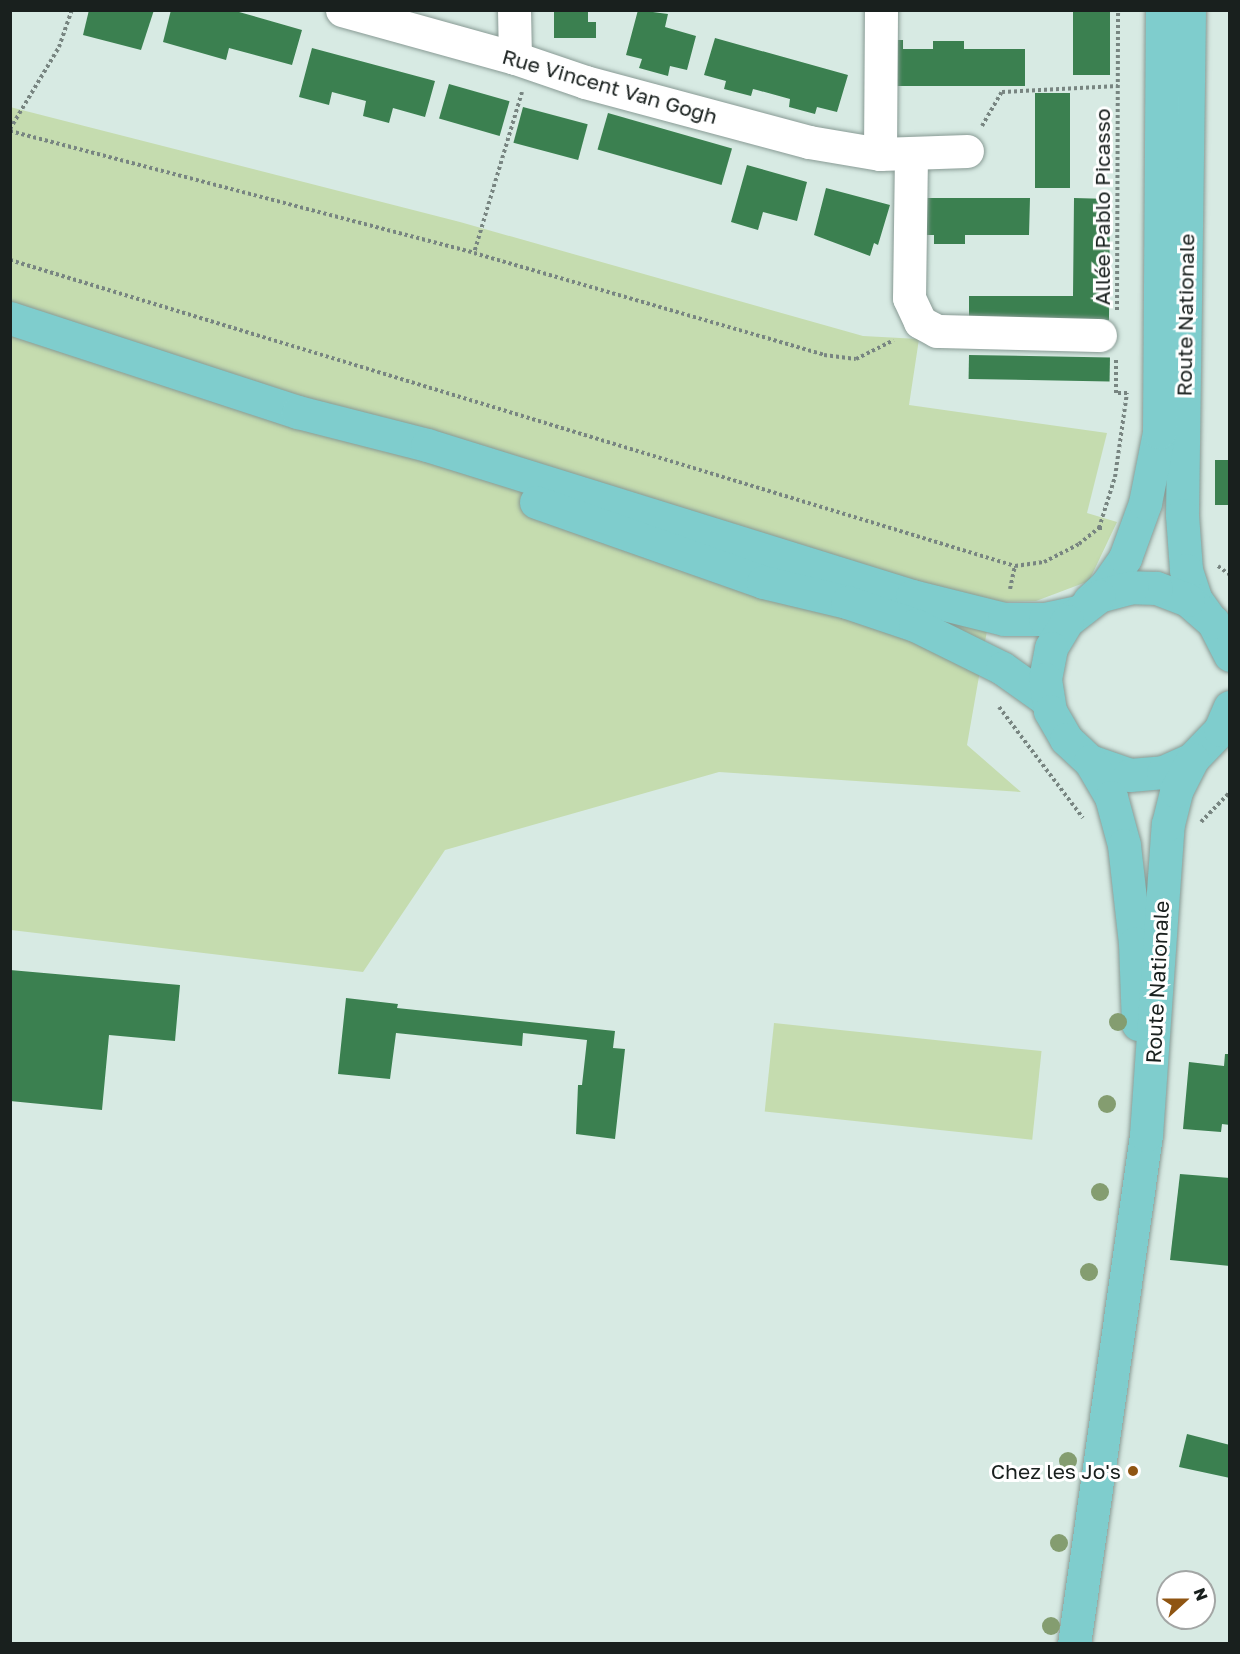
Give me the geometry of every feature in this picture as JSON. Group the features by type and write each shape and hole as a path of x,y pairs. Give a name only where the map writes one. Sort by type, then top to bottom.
{"main road":[{"name":"Route Nationale","path":"1047,700 1046,669 1051,648 1081,607 1118,571 1134,533 1153,471 1161,396 1162,10"},
{"name":"Route Nationale","path":"1189,10 1182,515 1186,570 1196,600 1222,637"},
{"path":"10,318 339,424 428,445 838,576 977,613 1028,620 1081,607 1110,591 1144,586 1178,595 1222,637"},
{"path":"339,424 426,463 574,516 764,582 847,602 923,628 1002,668 1047,700 1066,739 1090,761 1120,773 1141,775 1173,769 1192,759 1226,721"},
{"name":"Route Nationale","path":"1074,1644 1152,1078 1168,824 1176,791 1192,759"},
{"name":"Route Nationale","path":"1090,761 1116,810 1136,943 1138,1137 1133,1208"}],"street":[{"name":"Rue Vincent Van Gogh","path":"342,10 809,142 896,154 966,151"},
{"path":"514,10 523,61"},
{"path":"881,10 909,298 920,322 937,331 1111,338"}],"path":[{"path":"72,10 59,46 10,130 474,253 824,355 856,359 883,348 920,322"},
{"name":"Allée Pablo Picasso","path":"1099,528 1115,477 1127,393 1116,393 1111,338 1118,10"},
{"path":"474,253 523,61"},
{"path":"966,151 1002,92 1118,87"},
{"path":"10,260 1015,566 1044,562 1079,544 1099,528 1134,533"}],"green space":[{"path":"10,107 460,222 863,336 919,339 909,405 1107,433 1087,513 1117,522 1089,581 1036,601 992,602 967,745 1021,792 719,772 445,850 363,972 11,930"},
{"path":"774,1023 1042,1051 1032,1140 765,1112"}],"building":[{"path":"89,10 154,10 141,50 83,35"},
{"path":"171,10 232,10 302,30 292,65 229,48 226,60 163,42"},
{"path":"554,10 588,10 588,22 596,22 596,38 554,38"},
{"path":"638,10 668,14 665,27 696,36 687,70 670,66 668,76 639,68 642,59 626,55"},
{"path":"1073,10 1110,10 1110,75 1073,75"},
{"path":"715,38 848,75 837,112 817,107 815,114 789,107 790,99 753,89 751,96 724,89 726,81 704,75"},
{"path":"889,40 903,40 903,49 933,49 933,41 964,41 964,49 1025,49 1025,86 889,86"},
{"path":"312,48 435,81 425,117 393,108 389,123 363,116 366,101 332,92 329,105 299,97"},
{"path":"449,84 510,101 500,136 439,119"},
{"path":"1035,93 1070,93 1070,188 1035,188"},
{"path":"523,107 588,124 578,160 513,143"},
{"path":"608,113 732,149 722,185 598,150"},
{"path":"747,165 807,182 797,221 763,212 758,230 731,222"},
{"path":"826,188 890,205 878,245 874,243 870,256 814,235"},
{"path":"919,198 1030,198 1029,235 965,235 965,244 934,244 934,235 919,235"},
{"path":"1074,198 1110,199 1109,320 969,320 969,296 1073,296"},
{"path":"969,355 1110,357 1110,381 969,379"},
{"path":"1215,460 1230,460 1230,505 1215,505"},
{"path":"10,970 180,985 175,1041 109,1035 102,1110 10,1101"},
{"path":"346,998 398,1004 397,1008 615,1031 613,1048 625,1049 615,1139 576,1134 578,1085 582,1085 587,1040 523,1033 522,1046 396,1033 390,1079 338,1074"},
{"path":"1225,1054 1230,1054 1230,1125 1222,1124 1221,1132 1183,1129 1189,1062 1224,1066"},
{"path":"1180,1174 1230,1178 1230,1266 1170,1260"},
{"path":"1187,1434 1230,1445 1230,1478 1179,1467"}],"place":[{"name":"Chez les Jo's","path":"1133,1471"}]}
